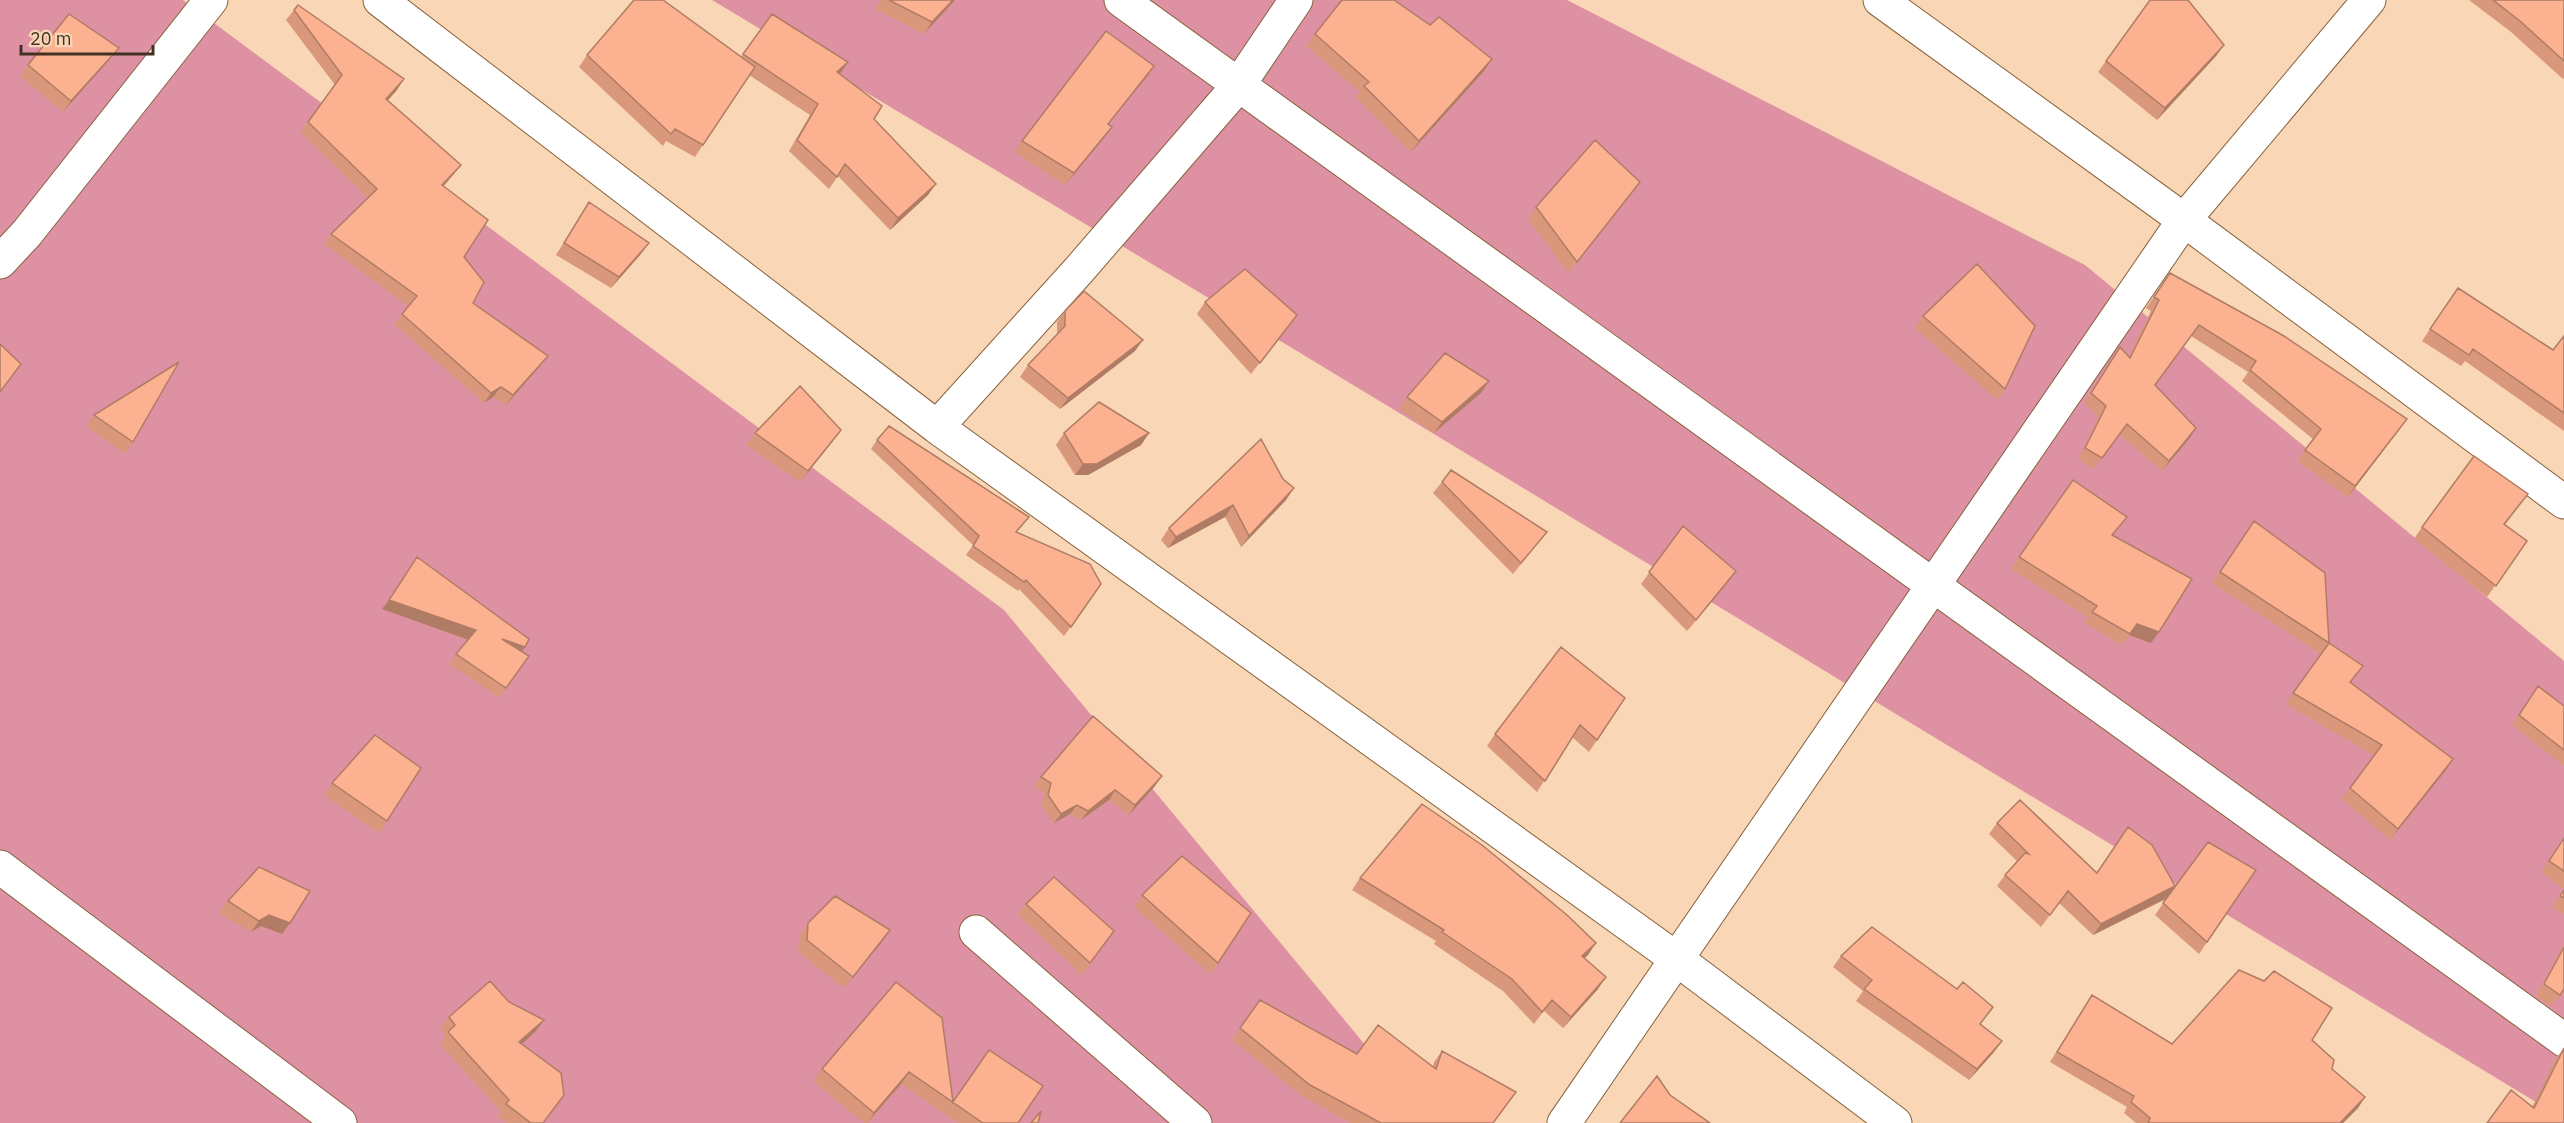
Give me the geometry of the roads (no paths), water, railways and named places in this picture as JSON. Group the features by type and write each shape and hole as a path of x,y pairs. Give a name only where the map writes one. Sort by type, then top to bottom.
{"street":[{"path":"0,262 27,233 211,0"},
{"path":"380,0 937,427 1678,960 1895,1123"},
{"path":"1121,0 2564,1040"},
{"path":"937,427 1079,270 1238,86 1296,0"},
{"path":"1880,0 2184,220 2564,502"},
{"path":"1564,1123 2184,220 2369,0"},
{"path":"0,867 318,1117"},
{"path":"976,932 1195,1123"}]}
